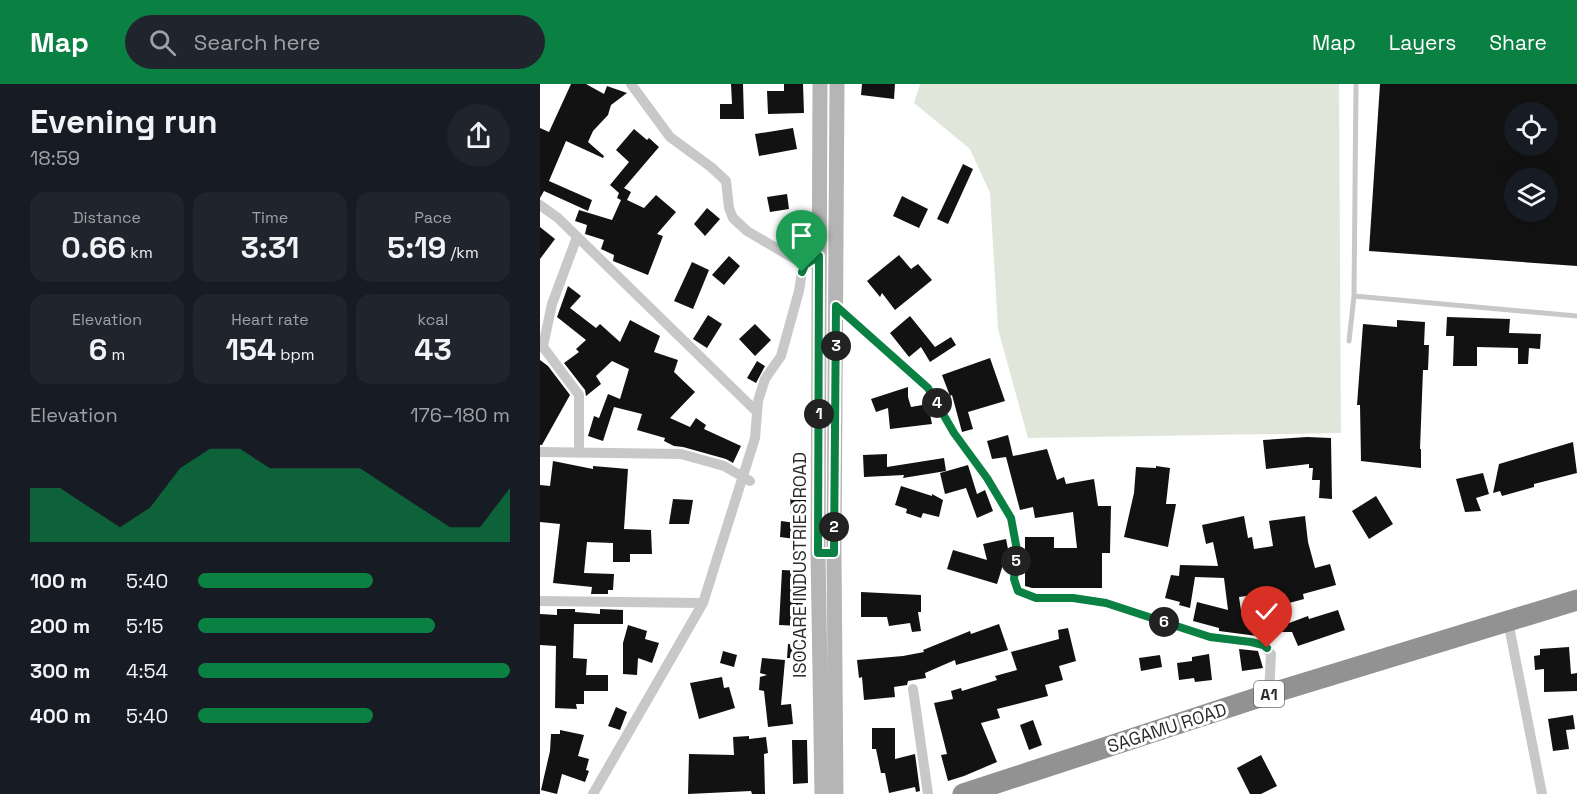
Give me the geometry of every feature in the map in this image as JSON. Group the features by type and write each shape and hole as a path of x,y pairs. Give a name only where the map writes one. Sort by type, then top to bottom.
{"highway":[{"name":"SAGAMU ROAD","path":"963,794 1269,694 1577,600"}],"street":[{"path":"631,84 670,137 726,181 729,208 733,218 747,231 805,265"},
{"name":"ISOCARE INDUSTRIES ROAD","path":"820,84 818,553 822,794"},
{"name":"ISOCARE INDUSTRIES ROAD","path":"836,794 834,553 837,84"},
{"path":"540,205 578,237 757,412"},
{"path":"578,237 552,304 542,344 579,395 579,453"},
{"path":"593,794 703,603 747,478 755,438 758,401 765,379 781,356 805,265 819,256"},
{"path":"836,306 928,388 954,433 987,478 1011,518 1017,550 1014,579 1018,591 1036,598 1073,598 1106,603 1210,637 1263,645 1271,654 1269,694"},
{"path":"540,452 681,454 724,466 747,478"},
{"path":"818,553 834,553"},
{"path":"540,601 703,603"},
{"path":"1508,621 1542,794"},
{"path":"913,689 928,794"}],"lane":[{"path":"1349,341 1354,296 1356,84"},
{"path":"1354,296 1577,316"}],"shaded area":[{"path":"920,84 1339,84 1341,433 1028,438 998,329 990,193 970,149 914,103"}],"building":[{"path":"571,84 586,84 604,94 607,86 627,93 611,105 608,115 593,131 588,142 604,156 603,158 566,141 549,181 592,200 588,211 544,191 540,198 540,128 549,132"},
{"path":"731,84 743,84 744,119 720,119 720,104 732,104"},
{"path":"784,84 803,84 804,113 768,114 767,91 784,91"},
{"path":"862,84 895,84 894,99 861,95"},
{"path":"1380,84 1577,84 1577,266 1369,251"},
{"path":"793,128 797,149 759,156 755,134"},
{"path":"634,129 659,147 624,188 631,192 627,200 644,208 656,195 676,212 657,234 663,236 648,275 613,261 614,255 601,249 604,240 585,234 587,225 575,221 579,210 612,220 621,200 617,198 619,193 610,185 629,162 616,150"},
{"path":"963,164 973,169 948,224 937,219"},
{"path":"787,194 789,209 770,212 767,197"},
{"path":"902,196 928,209 919,228 893,216"},
{"path":"707,208 720,219 705,236 694,224"},
{"path":"540,227 555,239 540,259"},
{"path":"899,255 911,269 918,264 932,280 895,310 882,293 880,297 867,281"},
{"path":"729,256 740,266 724,285 712,275"},
{"path":"692,262 709,270 693,309 674,301"},
{"path":"568,286 581,296 570,308 596,328 600,324 620,342 630,320 660,336 654,352 678,360 674,372 695,392 670,418 690,427 696,418 706,425 704,429 741,446 733,463 726,459 674,446 664,441 665,438 637,430 642,414 614,407 603,441 588,436 594,416 599,418 608,394 620,399 629,369 612,361 596,376 601,384 586,396 585,390 564,363 579,352 576,349 586,340 557,317"},
{"path":"708,315 722,324 707,348 693,339"},
{"path":"910,316 935,347 951,337 956,345 930,362 921,347 909,357 890,333"},
{"path":"1447,317 1510,319 1509,333 1541,334 1540,349 1529,348 1528,364 1518,364 1518,348 1477,347 1477,366 1453,366 1454,336 1446,336"},
{"path":"1397,320 1425,322 1424,345 1429,345 1428,370 1423,370 1421,468 1361,461 1360,405 1357,405 1363,324 1397,327"},
{"path":"755,324 771,340 755,356 739,339"},
{"path":"990,358 1005,401 968,412 973,429 962,432 952,395 950,396 942,375"},
{"path":"540,360 548,366 570,395 542,445 540,445"},
{"path":"757,361 765,366 756,383 747,378"},
{"path":"908,387 911,407 928,404 932,424 890,429 888,408 876,412 871,399"},
{"path":"1008,435 1013,456 1047,449 1057,480 1064,477 1066,484 1094,479 1098,506 1111,506 1110,553 1102,553 1102,588 1032,588 1025,586 1025,537 1054,537 1054,548 1077,548 1073,512 1035,518 1033,507 1020,510 1006,457 992,459 987,441"},
{"path":"1331,438 1332,499 1319,498 1320,480 1312,480 1313,468 1309,468 1309,464 1266,469 1263,440"},
{"path":"1573,442 1577,473 1534,484 1534,487 1502,496 1500,491 1493,493 1499,464"},
{"path":"887,454 887,467 944,458 946,471 903,478 904,475 864,477 863,455"},
{"path":"553,461 593,469 593,466 628,469 624,529 651,530 652,554 630,554 630,562 613,562 613,543 587,542 584,573 614,574 613,590 608,590 608,594 591,594 592,587 553,583 560,524 540,522 540,485 550,486"},
{"path":"968,465 977,494 985,490 993,511 977,518 966,488 945,494 940,473"},
{"path":"1156,466 1170,468 1166,504 1176,504 1168,547 1124,537 1134,493 1136,467 1156,468"},
{"path":"1483,473 1489,494 1476,498 1481,511 1465,512 1456,479"},
{"path":"901,486 932,496 932,494 943,500 939,517 923,513 921,518 906,513 907,509 895,505"},
{"path":"806,489 806,519 791,520 790,490"},
{"path":"1376,496 1393,524 1369,539 1352,511"},
{"path":"673,499 693,500 689,524 669,524"},
{"path":"1244,516 1248,538 1252,537 1254,549 1273,546 1269,521 1305,516 1308,542 1315,568 1330,564 1336,585 1303,594 1304,599 1278,606 1281,626 1308,616 1309,619 1338,610 1345,630 1298,646 1292,632 1256,632 1257,636 1219,631 1219,628 1193,621 1197,602 1228,610 1224,578 1195,577 1190,608 1179,605 1180,602 1165,598 1171,575 1179,576 1180,565 1218,566 1213,542 1206,544 1202,525","holes":["1262,594 1265,614 1242,617 1239,597"]},
{"path":"781,521 796,523 795,539 780,537"},
{"path":"1006,539 1009,554 1006,555 997,584 947,569 953,550 987,560 983,544"},
{"path":"782,570 805,571 801,626 779,625"},
{"path":"861,592 921,595 921,612 918,612 921,631 912,632 910,623 889,626 887,617 861,617"},
{"path":"557,609 575,609 575,612 600,614 600,609 623,610 623,624 574,624 573,658 587,659 586,675 608,675 608,691 584,691 584,704 576,704 577,709 555,708 556,646 540,645 540,614 557,615"},
{"path":"999,624 1008,650 956,665 955,660 925,673 926,678 908,681 907,685 894,687 895,697 864,700 862,677 859,678 857,660 924,652 923,650 970,631 971,634"},
{"path":"628,625 647,631 645,639 659,643 652,663 638,658 637,675 623,674 623,643"},
{"path":"1068,628 1076,661 1059,666 1063,680 1045,685 1048,696 997,709 1000,718 981,723 997,762 948,781 941,755 947,754 934,703 953,699 951,691 961,688 962,691 997,680 995,676 1017,670 1011,652 1059,639 1058,630"},
{"path":"788,644 802,645 801,658 787,658"},
{"path":"1569,647 1571,674 1577,673 1577,691 1544,692 1544,669 1535,670 1534,656 1540,655 1540,649"},
{"path":"1239,649 1258,651 1263,668 1242,671"},
{"path":"723,651 737,655 734,667 720,663"},
{"path":"1209,654 1212,680 1195,682 1194,678 1179,680 1177,663 1192,661 1192,657"},
{"path":"1160,655 1162,667 1141,671 1139,658"},
{"path":"762,658 785,660 781,705 791,704 793,724 768,727 764,691 759,690 760,677 767,675 760,673"},
{"path":"722,677 724,688 729,687 735,708 699,719 690,683"},
{"path":"616,707 627,712 620,730 608,726"},
{"path":"1573,715 1575,729 1566,730 1569,749 1553,751 1548,719"},
{"path":"1033,720 1042,745 1029,750 1020,725"},
{"path":"872,728 895,728 895,759 915,754 920,791 916,792 915,787 889,793 885,773 881,773 876,749 872,749"},
{"path":"560,730 584,735 578,756 589,759 586,770 589,771 585,782 562,774 557,794 541,790 550,751 551,734 560,734"},
{"path":"749,736 749,739 766,737 768,753 764,754 765,794 752,794 751,791 688,794 689,754 734,755 733,737"},
{"path":"792,740 807,740 808,783 793,784"},
{"path":"1261,755 1277,786 1261,794 1250,794 1237,768"}],"route":[{"path":"802,272 805,265 819,256 818,553 834,553 836,306 928,388 954,433 987,478 1011,518 1017,550 1014,579 1018,591 1036,598 1073,598 1106,603 1210,637 1251,642 1267,648"}]}
